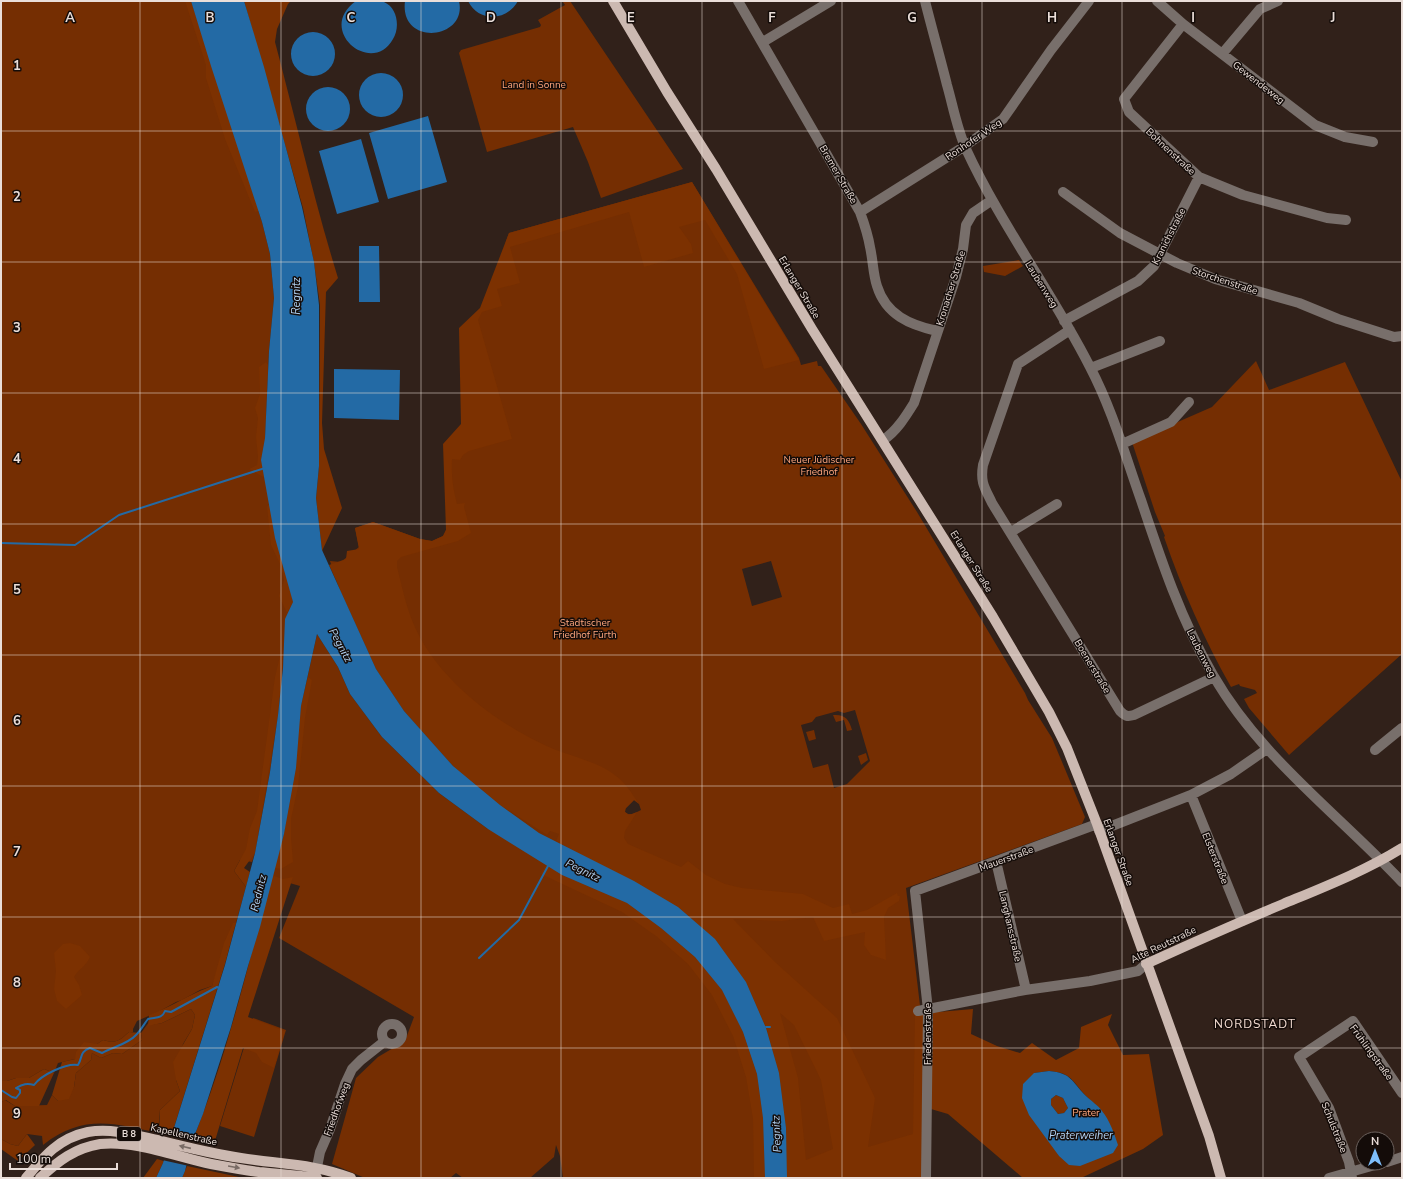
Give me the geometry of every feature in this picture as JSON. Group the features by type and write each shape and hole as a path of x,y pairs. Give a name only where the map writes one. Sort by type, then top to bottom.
{"main road":[{"name":"Erlanger Straße","path":"613,1 808,323 883,440 1037,691 1064,741 1098,828 1211,1142 1221,1178"},
{"name":"Alte Reutstraße","path":"1146,964 1242,921 1347,877 1402,848"},
{"name":"Kapellenstraße","path":"26,1178 55,1146 81,1134 98,1131 112,1131 316,1174"},
{"name":"Kapellenstraße","path":"40,1178 65,1157 77,1150 106,1144 120,1144 210,1163 257,1175 336,1173 351,1178"}],"street":[{"name":"Bremer Straße","path":"738,1 860,212 870,245 876,285 883,301 899,317 918,327 937,331"},
{"path":"763,42 831,1"},
{"path":"925,1 955,116 965,146 992,200"},
{"name":"Ronhofer Weg","path":"860,212 965,146 1003,119 1051,50 1089,1"},
{"name":"Gewendeweg","path":"1156,1 1183,24 1315,125 1345,137 1373,142"},
{"path":"1222,54 1260,9 1278,1"},
{"name":"Bohnenstraße","path":"1183,24 1124,98 1128,112 1199,176 1243,195 1326,218 1346,220"},
{"name":"Kranichstraße","path":"1067,325 1138,281 1154,266 1199,176"},
{"name":"Storchenstraße","path":"1063,192 1120,233 1177,263 1215,279 1299,303 1338,319 1394,336 1402,336"},
{"name":"Kronacher Straße","path":"883,440 906,416 914,403 960,262 966,225 972,213 992,200"},
{"name":"Laubenweg","path":"992,200 1091,368 1114,419 1175,597 1200,651 1214,676 1244,721 1278,762 1381,860 1402,882"},
{"name":"Boenerstraße","path":"1067,325 1018,364 983,465 981,475 983,485 992,504 1120,711 1124,715 1127,717 1134,715 1214,676"},
{"path":"1091,368 1160,341"},
{"path":"1122,444 1171,422 1189,402"},
{"path":"1010,532 1057,504"},
{"path":"1375,750 1402,728"},
{"name":"Mauerstraße","path":"915,891 996,861 1098,828 1191,795 1231,774 1267,749"},
{"name":"Elsterstraße","path":"1191,795 1242,921"},
{"name":"Langhansstraße","path":"996,861 1026,990"},
{"name":"Friedenstraße","path":"915,891 923,1011 926,1178"},
{"name":"Alte Reutstraße","path":"923,1011 1026,990 1090,981 1138,970 1146,964"},
{"name":"Frühlingstraße","path":"1299,1057 1352,1021 1402,1093"},
{"name":"Friedhofweg","path":"316,1174 320,1152 330,1129 344,1084 352,1069 385,1041"},
{"name":"Schulstraße","path":"1299,1057 1330,1108 1349,1162 1351,1175"},
{"path":"257,1175 258,1161"},
{"path":"1329,1178 1351,1175 1361,1171"}],"green space":[{"path":"1,1 191,1 262,222 270,254 274,298 269,351 265,438 293,602 270,772 255,853 252,862 240,860 234,871 246,887 236,923 212,986 200,990 137,1021 133,1032 129,1032 120,1040 111,1042 103,1040 75,1059 58,1063 54,1073 44,1069 29,1078 16,1078 7,1081 1,1081"},
{"name":"Land in Sonne","path":"570,1 683,169 601,198 573,127 487,152 459,53 461,50 540,27 541,25 538,20 565,5 563,2"},
{"path":"692,182 799,358 801,365 817,361 818,366 821,366 861,424 917,512 1052,738 1085,817 1082,824 906,888 921,1014 918,1132 842,1178 563,1178 560,1156 556,1145 554,1157 530,1178 463,1178 456,1173 450,1178 365,1178 332,1164 356,1078 378,1057 405,1041 414,1017 279,938 300,886 272,878 284,834 301,706 317,634 338,667 350,694 382,737 439,793 488,829 453,766 404,711 376,669 341,593 330,561 341,562 359,547 355,528 373,522 420,539 432,541 443,536 446,530 449,455 509,437 475,320 497,289 506,241 509,233","holes":["771,561 782,597 752,606 742,569","855,710 870,761 847,784 834,788 828,764 813,768 801,725 812,722 816,717 838,711 844,713","634,800 639,804 641,810 633,814 628,814 625,812 626,808"]},
{"path":"1019,260 1023,266 1005,276 984,272 983,266"},
{"path":"1256,361 1269,390 1345,362 1402,482 1402,654 1289,755 1249,708 1244,699 1257,693 1255,690 1240,686 1239,684 1231,687 1212,651 1178,576 1132,442 1212,407"},
{"path":"833,715 841,715 846,718 852,730 847,731 844,720 836,722"},
{"path":"814,730 816,739 809,741 806,732"},
{"path":"866,753 868,760 861,765 858,756"},
{"path":"191,1009 195,1015 192,1029 183,1044 176,1080 180,1091 160,1110 158,1133 127,1126 99,1124 85,1125 72,1129 58,1135 43,1145 42,1136 27,1134 18,1146 1,1139 1,1102 5,1100 15,1106 47,1105 52,1095 58,1101 74,1087 76,1073 91,1060 92,1053 101,1058 113,1053 122,1054 142,1040 141,1033 149,1022 149,1025 162,1023"},
{"path":"253,1018 286,1030 254,1137 220,1126"}],"shaded area":[{"path":"185,1 191,1 259,211 255,212 225,139 206,78 206,65"},
{"path":"244,1 291,1 288,4 277,29 275,42 313,190 338,278 326,292 322,423 324,449 342,508 322,551 316,498 319,466 320,305 314,263 303,208"},
{"path":"692,182 799,360 764,369 737,274 705,220 679,227 691,244 693,253 644,267 629,212 510,247 520,283 497,289 502,306 482,312 478,320 512,439 469,451 463,455 460,460 452,459 454,493 457,504 465,503 464,507 471,533 458,541 401,557 397,561 404,596 411,618 424,645 437,664 471,698 489,713 509,726 549,747 602,767 620,779 639,804 634,800 625,809 625,812 629,815 637,812 625,831 624,838 628,844 681,867 688,861 706,875 725,884 742,888 803,894 833,908 849,904 852,914 867,910 897,893 898,896 900,896 899,901 888,908 884,917 886,960 871,955 864,945 865,932 824,941 813,917 782,921 733,919 775,962 837,1018 875,1098 868,1147 913,1134 915,1014 973,1009 971,1034 997,1046 1020,1053 1032,1043 1056,1060 1079,1048 1081,1027 1112,1014 1108,1025 1123,1055 1149,1054 1163,1135 1143,1149 1081,1178 1023,1178 948,1114 931,1109 928,1178 787,1178 786,1128 779,1073 766,1027 746,982 714,939 678,907 556,841 559,834 550,831 547,835 500,805 453,766 404,711 376,669 329,565 346,559 347,551 359,549 355,528 373,522 420,539 432,541 443,536 446,530 443,444 461,424 459,328 480,308 509,233","holes":["780,1013 794,1025 821,1080 833,1149 806,1160 798,1078","1049,1071 1066,1075 1101,1110 1059,1156 1034,1073"]},
{"path":"266,362 268,365 265,438 261,460 265,478 249,469 257,465 258,457 256,437 258,418 255,408 260,394 259,367"},
{"path":"271,502 293,602 287,613 279,596 284,580 280,564 271,545 267,507"},
{"path":"280,656 283,656 278,715 255,853 244,868 250,872 246,887 234,871 246,849 250,828 257,811 275,677"},
{"path":"308,677 312,680 305,718 298,787 291,819 293,862 281,869 274,868 284,834 296,768 301,706"},
{"path":"546,865 562,875 627,903 661,928 695,957 722,990 743,1032 757,1074 763,1118 765,1178 754,1178 753,1119 746,1077 733,1036 712,995 688,964 656,936 622,912 541,874"},
{"path":"272,875 283,879 293,877 248,1017 285,1031 274,1068 262,1062 256,1053 243,1048 214,1144 193,1139 227,1042"},
{"path":"233,923 236,923 225,964 172,1134 159,1131 160,1110 180,1091 176,1080 173,1062 192,1029 195,1015 191,1009 162,1023 148,1026 149,1015 212,986 224,943"},
{"path":"70,943 80,946 90,957 74,977 79,985 82,995 66,1009 57,1001 54,989 56,971 54,953 63,944"},
{"path":"129,1032 141,1033 142,1040 122,1054 113,1053 101,1058 92,1053 91,1060 76,1073 74,1087 69,1099 58,1101 52,1095 62,1062 75,1059 76,1052 84,1042 97,1044 103,1040 114,1042 120,1040"},
{"path":"44,1069 54,1073 39,1106 15,1106 6,1100 1,1102 1,1081 16,1078 29,1078"},
{"path":"1056,1095 1063,1098 1068,1108 1064,1113 1058,1114 1051,1105 1051,1099"},
{"path":"27,1134 35,1145 18,1161 1,1149 1,1139 18,1146"},
{"path":"157,1159 164,1161 156,1178 143,1178"},
{"path":"187,1166 239,1177 241,1178 182,1178"}],"water":[{"path":"191,1 244,1 264,67 302,207 314,262 319,305 319,466 316,498 322,550 376,669 404,711 453,766 500,805 539,833 634,881 678,907 715,939 746,982 766,1028 779,1073 786,1128 787,1178 765,1178 763,1118 757,1074 743,1032 722,990 695,957 661,928 627,903 562,875 488,829 439,793 382,737 350,694 338,667 317,634 301,706 296,768 284,834 260,927 231,1027 203,1114 193,1139 182,1178 156,1178 163,1163 225,965 255,853 270,772 278,715 283,668 285,619 293,602 275,538 261,460 265,438 269,351 274,298 270,254 262,222"},
{"path":"356,1 381,1 389,5 395,13 397,29 393,39 384,49 373,53 361,51 351,45 344,36 342,25 345,13"},
{"path":"405,1 459,1 459,14 454,24 444,30 433,33 422,31 412,26 406,16"},
{"path":"468,1 518,1 507,13 493,17 479,13"},
{"path":"309,32 317,32 329,38 335,50 335,58 329,70 317,76 309,76 297,70 291,58 291,50 297,38"},
{"path":"377,73 385,73 397,79 403,91 403,99 397,111 385,117 377,117 365,111 359,99 359,91 365,79"},
{"path":"324,87 332,87 344,93 350,105 350,113 344,125 332,131 324,131 312,125 306,113 306,105 312,93"},
{"path":"428,116 447,182 388,199 369,133"},
{"path":"361,139 379,202 337,214 319,151"},
{"path":"359,246 379,246 380,302 359,302"},
{"path":"334,369 400,370 399,420 334,418"},
{"name":"Praterweiher","path":"1049,1071 1067,1076 1099,1107 1110,1123 1118,1145 1113,1153 1080,1166 1069,1165 1059,1156 1029,1115 1022,1098 1023,1084 1034,1073","holes":["1056,1095 1063,1098 1068,1108 1064,1113 1058,1114 1051,1105 1051,1099"]}],"pier":[{"path":"170,1135 195,1141 189,1166 162,1160"}],"waterway":[{"path":"1,543 75,545 119,515 265,468"},
{"path":"479,958 519,920 548,866"},
{"path":"1,1090 16,1098 20,1093 20,1090 16,1088 25,1084 34,1085 42,1077 54,1070 67,1066 78,1065 84,1051 90,1048 102,1053 125,1043 136,1035 148,1019 160,1017 165,1011 171,1012 217,987 219,988"}],"district":[{"name":"NORDSTADT","path":"1255,1024"}],"water label":[{"name":"Regnitz","path":"296,296"},
{"name":"Pegnitz","path":"341,645"},
{"name":"Pegnitz","path":"583,870"},
{"name":"Rednitz","path":"258,893"},
{"name":"Pegnitz","path":"776,1134"}],"park label":[{"name":"Neuer Jüdischer Friedhof","path":"819,464"},
{"name":"Städtischer Friedhof Fürth","path":"585,628"},
{"name":"Prater","path":"1086,1112"}]}
